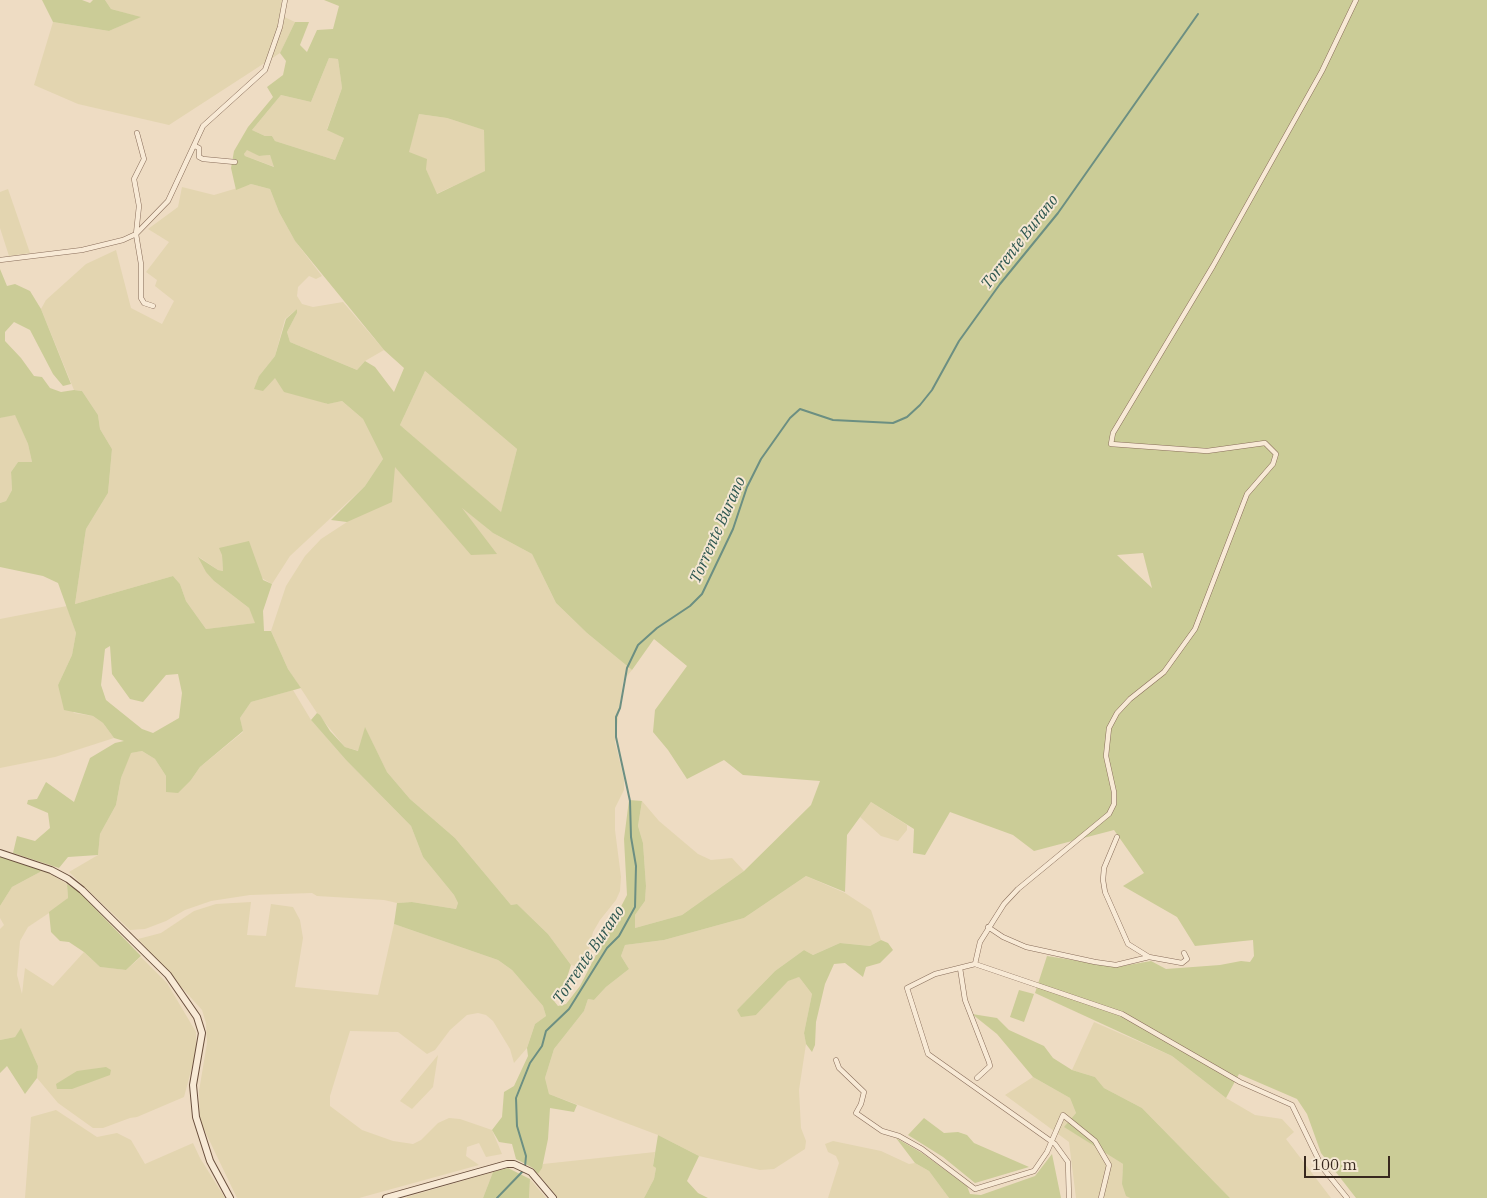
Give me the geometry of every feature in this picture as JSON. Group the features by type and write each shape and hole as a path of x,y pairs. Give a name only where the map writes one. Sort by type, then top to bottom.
{"main road":[{"path":"0,853 51,870 68,879 82,890 168,976 197,1017 202,1033 194,1085 196,1118 210,1161 230,1198"},
{"path":"386,1198 496,1165 514,1164 531,1172 553,1198"}],"street":[{"path":"0,260 82,250 123,240 136,234 168,201 203,126 265,70 280,27 285,0"},
{"path":"975,964 980,942 988,927 1018,888 1109,814 1114,804 1114,792 1106,756 1109,728 1117,713 1130,699 1164,672 1195,628 1247,494 1273,464 1276,454 1265,443 1207,451 1111,444 1114,433 1213,266 1322,71 1356,0"},
{"path":"137,132 144,159 134,179 139,206 136,234 141,264 140,298 144,303 152,306"},
{"path":"195,146 199,148 199,157 203,159 235,162"},
{"path":"1117,837 1104,868 1105,892 1128,944 1149,957 1182,963 1187,959 1184,953"},
{"path":"988,927 1003,937 1026,946 1095,962 1116,965 1129,964 1149,957"},
{"path":"1069,1198 1068,1162 1051,1141 928,1054 906,988 935,974 975,964 1122,1014 1240,1082 1292,1105 1322,1167 1347,1198"},
{"path":"960,968 965,1000 990,1066 977,1078"},
{"path":"836,1060 838,1068 864,1092 856,1113 882,1131 899,1136 922,1149 975,1189 1034,1171 1063,1115 1094,1141 1109,1165 1101,1198"}],"shaded area":[{"path":"105,0 282,0 280,15 295,22 280,53 169,125 78,104 34,85 53,22 109,31 140,17 111,9"},
{"path":"329,58 338,59 342,88 327,129 344,138 335,160 275,141 272,136 265,136 252,130 281,95 311,102"},
{"path":"419,114 447,118 485,130 486,171 436,194 426,169 408,152"},
{"path":"247,149 259,156 270,155 275,167 245,156 244,154"},
{"path":"251,184 270,189 279,212 295,241 322,276 316,279 309,276 298,287 297,296 302,304 313,307 343,302 384,350 365,361 357,370 290,342 287,332 297,313 297,309 285,319 275,356 259,376 276,378 327,404 342,401 363,419 383,459 365,486 290,556 272,584 222,555 223,571 218,570 199,557 214,581 249,608 256,623 206,629 186,601 180,584 173,576 75,604 86,529 108,493 112,449 100,429 98,415 82,391 74,390 41,309 46,300 86,264 116,250 131,308 162,324 174,301 155,286 157,280 146,272 169,242 148,229 178,207 182,187 214,195"},
{"path":"8,189 30,253 9,256 0,228 0,192"},
{"path":"425,371 517,449 501,513 400,425"},
{"path":"15,414 28,444 32,462 18,462 11,472 12,490 6,501 0,503 0,418"},
{"path":"395,466 416,489 460,506 493,533 532,554 556,603 587,633 632,670 623,681 615,742 624,779 624,790 615,808 615,830 621,877 620,891 616,900 593,932 588,952 579,967 571,965 548,934 517,904 511,905 455,838 410,799 387,772 365,728 359,751 345,747 317,713 288,669 271,631 286,586 305,556 321,539 347,522"},
{"path":"67,606 76,633 72,655 58,685 74,713 93,716 103,723 114,738 55,757 0,768 0,619"},
{"path":"293,690 311,720 346,760 411,826 423,857 454,895 458,903 456,909 412,902 397,903 384,900 317,896 312,893 250,895 211,901 185,910 166,921 145,929 130,930 69,872 98,855 100,834 116,805 121,778 130,753 142,751 155,759 166,776 166,791 191,780 200,767 243,732 240,718 251,702"},
{"path":"642,801 659,821 698,854 711,860 732,858 744,871 682,915 635,928 635,915 645,901 646,886 643,843 638,826"},
{"path":"871,802 907,825 907,830 898,841 881,836 860,817"},
{"path":"42,869 67,884 68,898 61,905 28,927 20,941 17,975 22,994 25,968 53,986 84,952 100,967 126,970 141,957 167,983 196,1032 196,1052 184,1097 137,1117 103,1128 93,1128 58,1103 37,1078 38,1066 21,1029 15,1037 0,1040 0,929 4,925 0,918 0,906 12,887 40,872"},
{"path":"806,876 845,893 871,910 881,940 870,946 840,943 813,955 804,950 775,971 737,1010 756,1015 788,980 799,977 812,994 804,1033 806,1044 799,1090 801,1128 806,1141 805,1149 774,1169 760,1170 699,1156 658,1135 549,1094 545,1078 554,1049 584,1011 588,999 594,1000 606,987 629,969 621,956 625,945 664,940 744,918"},
{"path":"251,902 247,935 266,936 271,904 293,907 300,920 303,938 295,987 378,995 394,924 498,960 512,970 543,1006 546,1016 535,1024 527,1048 514,1063 510,1049 493,1021 486,1015 478,1013 467,1015 450,1030 435,1050 427,1054 398,1032 350,1031 330,1096 330,1106 362,1130 393,1141 413,1144 421,1140 438,1123 449,1118 460,1119 492,1130 502,1154 486,1157 479,1143 467,1147 466,1156 479,1165 359,1198 237,1198 200,1121 199,1091 207,1043 206,1023 202,1010 138,939 161,933 194,911 216,904"},
{"path":"1094,1022 1172,1056 1226,1098 1255,1115 1282,1119 1294,1132 1286,1139 1331,1198 1230,1198 1142,1108 1104,1088 1095,1077 1072,1070"},
{"path":"438,1055 433,1087 412,1109 400,1101"},
{"path":"1033,1077 1070,1098 1076,1113 1065,1127 1123,1164 1122,1184 1130,1198 1076,1198 1069,1142 1005,1095"},
{"path":"56,1110 97,1137 117,1133 131,1140 145,1164 193,1143 225,1198 25,1198 31,1117"},
{"path":"833,1141 881,1151 909,1164 915,1163 929,1171 949,1198 828,1198 839,1163 836,1156 828,1152 825,1144"},
{"path":"655,1152 653,1165 656,1168 654,1179 644,1198 558,1198 538,1174 543,1164"},
{"path":"493,1172 483,1198 407,1198 407,1197"},
{"path":"530,1179 546,1198 529,1198"}],"green space":[{"path":"42,0 82,0 90,3 93,0 105,0 111,9 141,17 109,31 53,22"},
{"path":"324,0 1487,0 1487,1198 1356,1198 1321,1153 1307,1114 1297,1099 1239,1074 1226,1098 1172,1056 1035,993 1047,956 1117,967 1151,961 1166,969 1220,965 1241,961 1250,962 1254,956 1253,940 1195,946 1177,917 1123,886 1144,873 1114,830 1034,851 1013,835 950,812 925,855 913,853 914,829 871,802 847,835 845,892 806,876 744,918 664,940 625,945 621,956 629,969 606,987 594,1000 588,999 584,1011 554,1049 545,1078 549,1094 577,1105 574,1112 550,1108 548,1139 542,1168 538,1174 533,1168 516,1159 512,1144 499,1142 492,1130 502,1117 504,1092 514,1086 528,1056 527,1048 535,1024 546,1016 543,1006 512,970 498,960 394,924 397,903 412,902 456,909 458,903 454,895 423,857 411,826 346,760 311,720 317,713 345,747 358,751 365,727 387,772 410,799 455,838 511,905 517,904 548,934 571,965 563,990 554,1001 558,1006 566,1004 580,986 627,895 624,839 629,800 642,801 638,826 643,843 646,886 645,901 635,915 635,928 682,915 744,871 811,805 820,781 743,775 724,760 687,779 668,750 653,732 655,710 687,666 654,639 632,670 587,633 556,603 532,554 493,533 462,508 497,554 471,555 395,467 392,502 347,522 331,520 365,486 383,459 363,419 342,401 328,404 284,392 275,378 263,391 254,389 259,376 275,356 286,319 297,309 297,313 287,332 290,342 357,370 365,361 375,367 394,392 404,368 384,350 295,241 279,212 270,189 251,184 236,190 231,168 234,151 248,127 273,97 267,87 283,75 286,61 280,53 295,22 309,22 300,45 307,52 317,30 333,29 339,6","holes":["329,58 338,59 342,88 327,130 344,138 335,160 275,141 272,136 265,136 252,130 281,95 311,102","419,114 447,118 484,130 485,171 437,194 426,169 427,159 409,152","247,150 259,156 270,155 274,167 244,154","425,371 517,449 501,512 400,425","1143,553 1152,588 1117,555"]},
{"path":"0,269 7,286 15,284 30,291 41,309 71,384 63,386 53,374 30,330 14,322 5,332 5,341 34,376 42,377 50,388 61,392 82,391 98,415 100,429 112,449 108,493 86,529 75,604 173,576 180,584 186,601 206,629 255,623 249,608 214,581 206,572 198,557 218,570 223,571 222,555 219,548 249,541 263,580 272,584 263,611 264,631 271,631 288,669 301,688 251,702 240,718 243,731 200,767 191,780 178,793 166,792 166,776 155,759 142,751 131,753 121,778 116,805 100,834 98,855 68,857 59,868 13,853 17,836 35,841 50,828 48,813 27,804 28,800 37,799 46,782 74,802 90,758 115,743 124,741 114,738 103,723 93,716 64,710 58,685 72,655 76,633 58,583 43,576 0,567 0,503 6,501 12,490 11,472 18,462 32,462 28,444 15,415 0,418","holes":["110,646 112,674 130,699 143,702 166,675 178,674 182,693 179,718 153,733 142,729 106,700 101,685 105,649"]},
{"path":"0,855 42,869 40,872 12,887 0,906"},
{"path":"67,884 78,891 141,956 126,970 100,967 84,952 69,942 60,941 51,932 49,912 68,898"},
{"path":"881,940 888,943 893,950 880,963 866,967 863,977 845,963 834,964 825,984 816,1022 815,1045 812,1052 806,1044 804,1033 812,994 799,977 788,981 756,1015 741,1017 737,1010 775,971 804,950 813,955 840,943 870,946"},
{"path":"1019,990 1034,994 1024,1022 1010,1017"},
{"path":"972,1014 997,1018 1009,1030 1044,1046 1053,1058 1072,1070 1095,1077 1104,1088 1142,1108 1230,1198 1130,1198 1126,1196 1122,1184 1123,1164 1064,1127 1076,1113 1070,1098 1033,1077 997,1034"},
{"path":"21,1028 38,1066 37,1078 25,1094 7,1066 0,1073 0,1040 15,1037"},
{"path":"106,1067 111,1070 110,1075 72,1089 57,1089 56,1084 77,1071"},
{"path":"924,1118 944,1133 958,1132 967,1135 974,1143 1029,1167 975,1183 943,1157 908,1135"},
{"path":"658,1135 699,1156 687,1181 698,1193 708,1198 644,1198 654,1179 656,1168 653,1166"},
{"path":"896,1138 922,1153 967,1186 970,1194 981,1195 1035,1176 1052,1154 1061,1198 949,1198 929,1171 915,1163"},
{"path":"508,1168 530,1179 529,1198 483,1198 493,1172"}],"waterway":[{"name":"Torrente Burano","path":"525,1167 526,1156 517,1126 516,1098 530,1063 542,1046 546,1031 569,1009 607,948 619,936 635,907 636,866 631,837 630,801 616,737 616,717 620,708 627,668 638,645 657,628 690,606 702,594 733,529 747,487 761,459 790,418 800,409 833,420 893,423 907,417 920,405 932,390 959,341 1000,284 1058,213 1198,14"},
{"name":"Torrente Burano","path":"497,1198 523,1171"}]}
